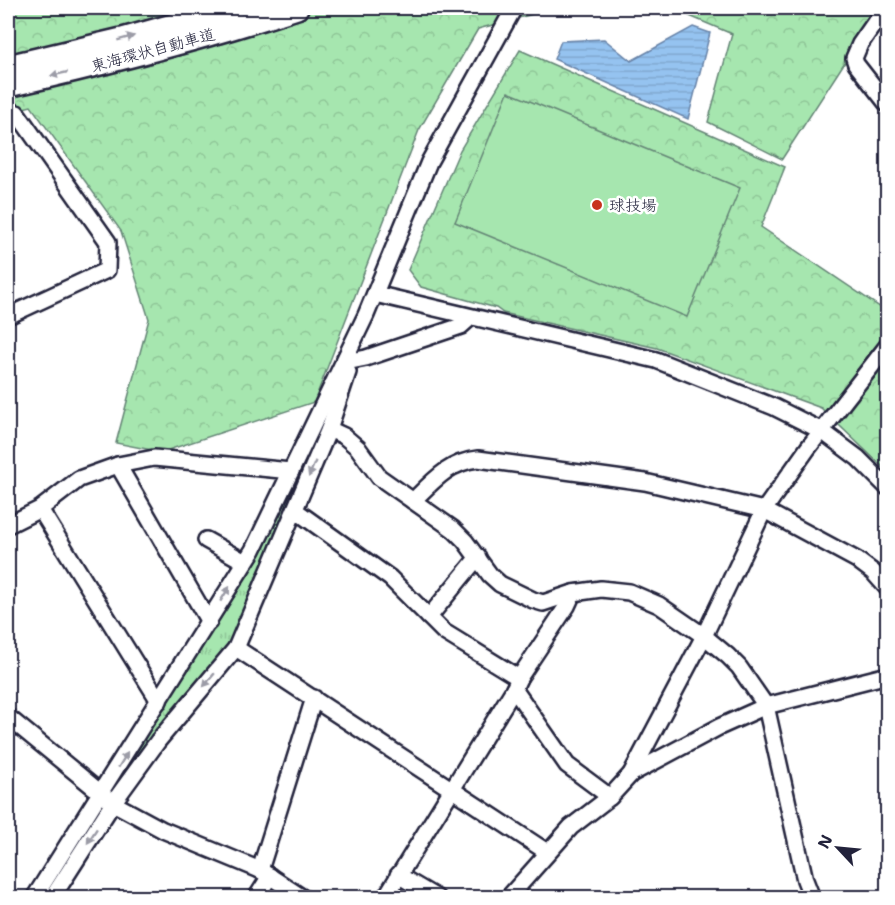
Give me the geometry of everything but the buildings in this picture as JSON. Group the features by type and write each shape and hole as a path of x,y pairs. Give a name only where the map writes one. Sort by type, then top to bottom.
{"highway":[{"name":"東海環状自動車道","path":"8,66 122,39 233,8"},
{"name":"東海環状自動車道","path":"8,86 101,65 297,8"}],"street":[{"path":"52,897 159,701 245,562 366,315 429,162 514,8"},
{"path":"885,8 860,44 854,58 856,64 888,105"},
{"path":"8,316 107,270 108,242 17,113"},
{"path":"375,294 656,360 822,430 858,458 888,488"},
{"path":"34,897 107,799 236,648 329,429 366,315"},
{"path":"351,361 461,326 470,318"},
{"path":"508,897 571,827 609,797 631,774 704,636 764,510 888,345"},
{"path":"329,429 344,436 358,448 379,477 453,530 496,581 533,600 547,603 573,593 601,589 629,592 659,605 704,636 739,667 766,706 805,880 812,897"},
{"path":"8,525 40,509 80,479 118,465 154,458 291,471"},
{"path":"413,501 446,469 470,460 488,459 645,482 764,510 857,561 873,572 888,589"},
{"path":"118,465 208,622"},
{"path":"40,509 159,701"},
{"path":"295,510 384,573 444,632 517,684 567,765 609,797"},
{"path":"206,540 245,562"},
{"path":"429,616 478,557"},
{"path":"385,897 573,593"},
{"path":"236,648 547,852"},
{"path":"631,774 719,727 766,706 888,675"},
{"path":"256,897 265,873 314,698"},
{"path":"8,717 107,799 163,830 265,873 303,897"},
{"path":"398,875 437,897"}],"green space":[{"path":"8,8 880,8 782,159 708,122 732,34 673,9 544,11 478,29 419,130 314,402 162,452 116,443 149,319 121,231 31,106 8,112"},
{"path":"520,50 785,167 761,227 887,312 887,471 821,408 657,348 503,313 496,308 421,287 408,270 460,150"},
{"name":"球技場","path":"508,92 740,188 687,317 455,222"},
{"path":"340,381 315,446 233,636 212,668 121,777 117,775 225,606 275,522"}],"water":[{"path":"693,27 710,33 688,119 554,59 561,41 604,39 631,61"}],"place":[{"name":"球技場","path":"597,205"}]}
